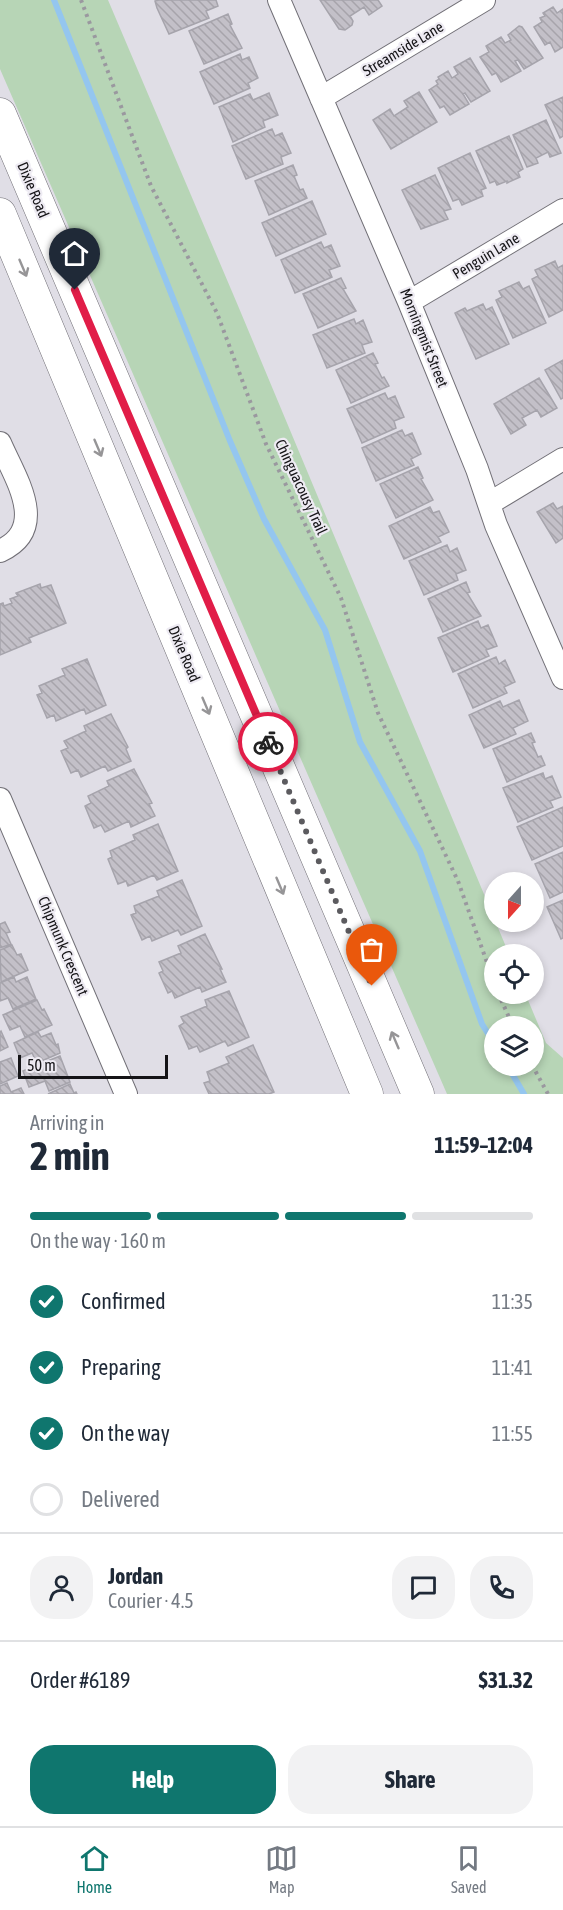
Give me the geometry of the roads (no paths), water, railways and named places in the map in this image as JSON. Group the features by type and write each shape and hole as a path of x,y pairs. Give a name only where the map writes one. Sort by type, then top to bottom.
{"main road":[{"name":"Dixie Road","path":"0,114 418,1094"},
{"name":"Dixie Road","path":"0,214 367,1094"}],"street":[{"name":"Morningmist Street","path":"279,0 409,302 490,503 496,525 563,678"},
{"name":"Streamside Lane","path":"321,98 484,0"},
{"name":"Penguin Lane","path":"409,302 563,210"},
{"path":"0,443 26,504 25,525 17,540 3,550"},
{"path":"490,503 563,459"},
{"name":"Chipmunk Crescent","path":"0,799 126,1094"}],"waterway":[{"path":"54,0 230,441 264,519 325,630 360,742 420,851 484,1027"},
{"path":"513,1076 524,1094"}]}
